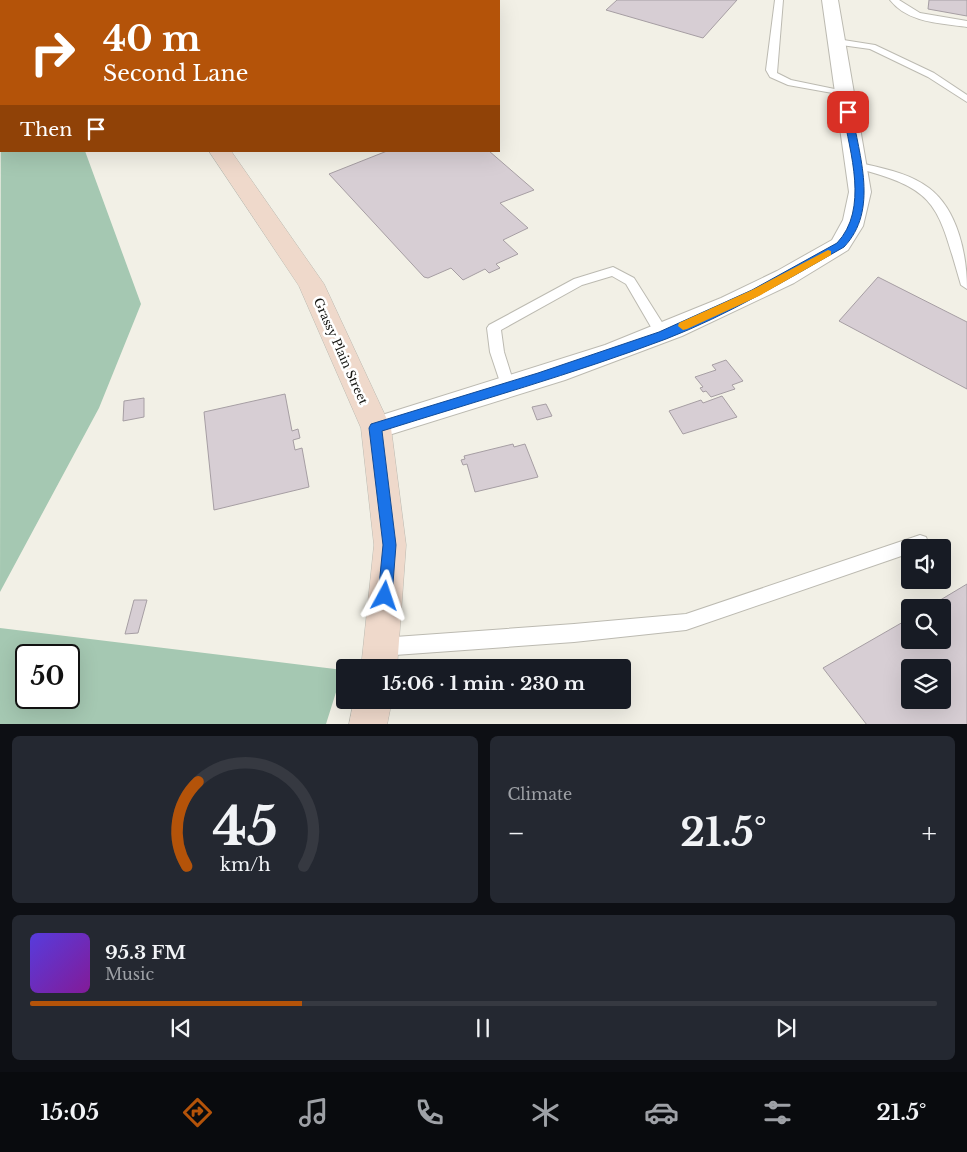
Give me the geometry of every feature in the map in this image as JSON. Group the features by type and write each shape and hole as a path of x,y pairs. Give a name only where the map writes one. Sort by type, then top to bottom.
{"main road":[{"name":"Grassy Plain Street","path":"221,152 311,284 376,428 390,545 380,657"},
{"path":"368,724 372,709"}],"street":[{"path":"376,428 508,387 663,335 755,293 840,245 848,237 856,220 860,192 830,0"}],"lane":[{"path":"778,0 771,70 773,75 788,82 845,94"},
{"path":"894,0 899,7 917,15 967,24"},
{"path":"838,42 872,47 931,75 967,99"},
{"path":"856,165 908,180 924,188 936,200 948,224 967,285"},
{"path":"508,387 496,352 494,328 578,282 613,271 630,281 663,335"},
{"path":"380,657 574,633 686,622 901,548"}],"green space":[{"path":"1,152 85,152 141,304 99,408 0,592"},
{"path":"0,628 336,669 336,692 326,724 0,724"}],"building":[{"path":"617,0 737,0 703,38 606,10"},
{"path":"929,0 967,0 967,16 928,9"},
{"path":"384,152 490,152 534,190 500,203 528,228 503,240 518,254 496,264 500,268 489,273 485,269 463,280 451,268 428,278 424,277 329,174"},
{"path":"878,277 967,322 967,389 839,321"},
{"path":"726,360 743,381 732,385 735,389 711,397 706,391 703,392 700,388 703,387 695,377 716,370 712,365"},
{"path":"285,394 292,431 298,429 300,438 293,440 295,450 302,448 309,487 214,510 204,412"},
{"path":"722,396 737,417 683,434 669,411 701,400 703,403"},
{"path":"144,398 144,417 123,421 124,401"},
{"path":"546,404 552,416 537,420 532,407"},
{"path":"513,444 514,447 525,444 538,477 475,492 467,464 463,465 461,460 465,459 464,456"},
{"path":"967,584 967,724 866,724 823,668 901,623 901,649 951,649 951,599 942,599"},
{"path":"134,600 147,600 138,633 125,634"}],"slow traffic":[{"path":"683,326 755,293 828,253"}],"route":[{"path":"385,596 390,545 376,428 540,377 663,335 755,293 840,245 848,237 856,220 860,192 848,112"}]}
